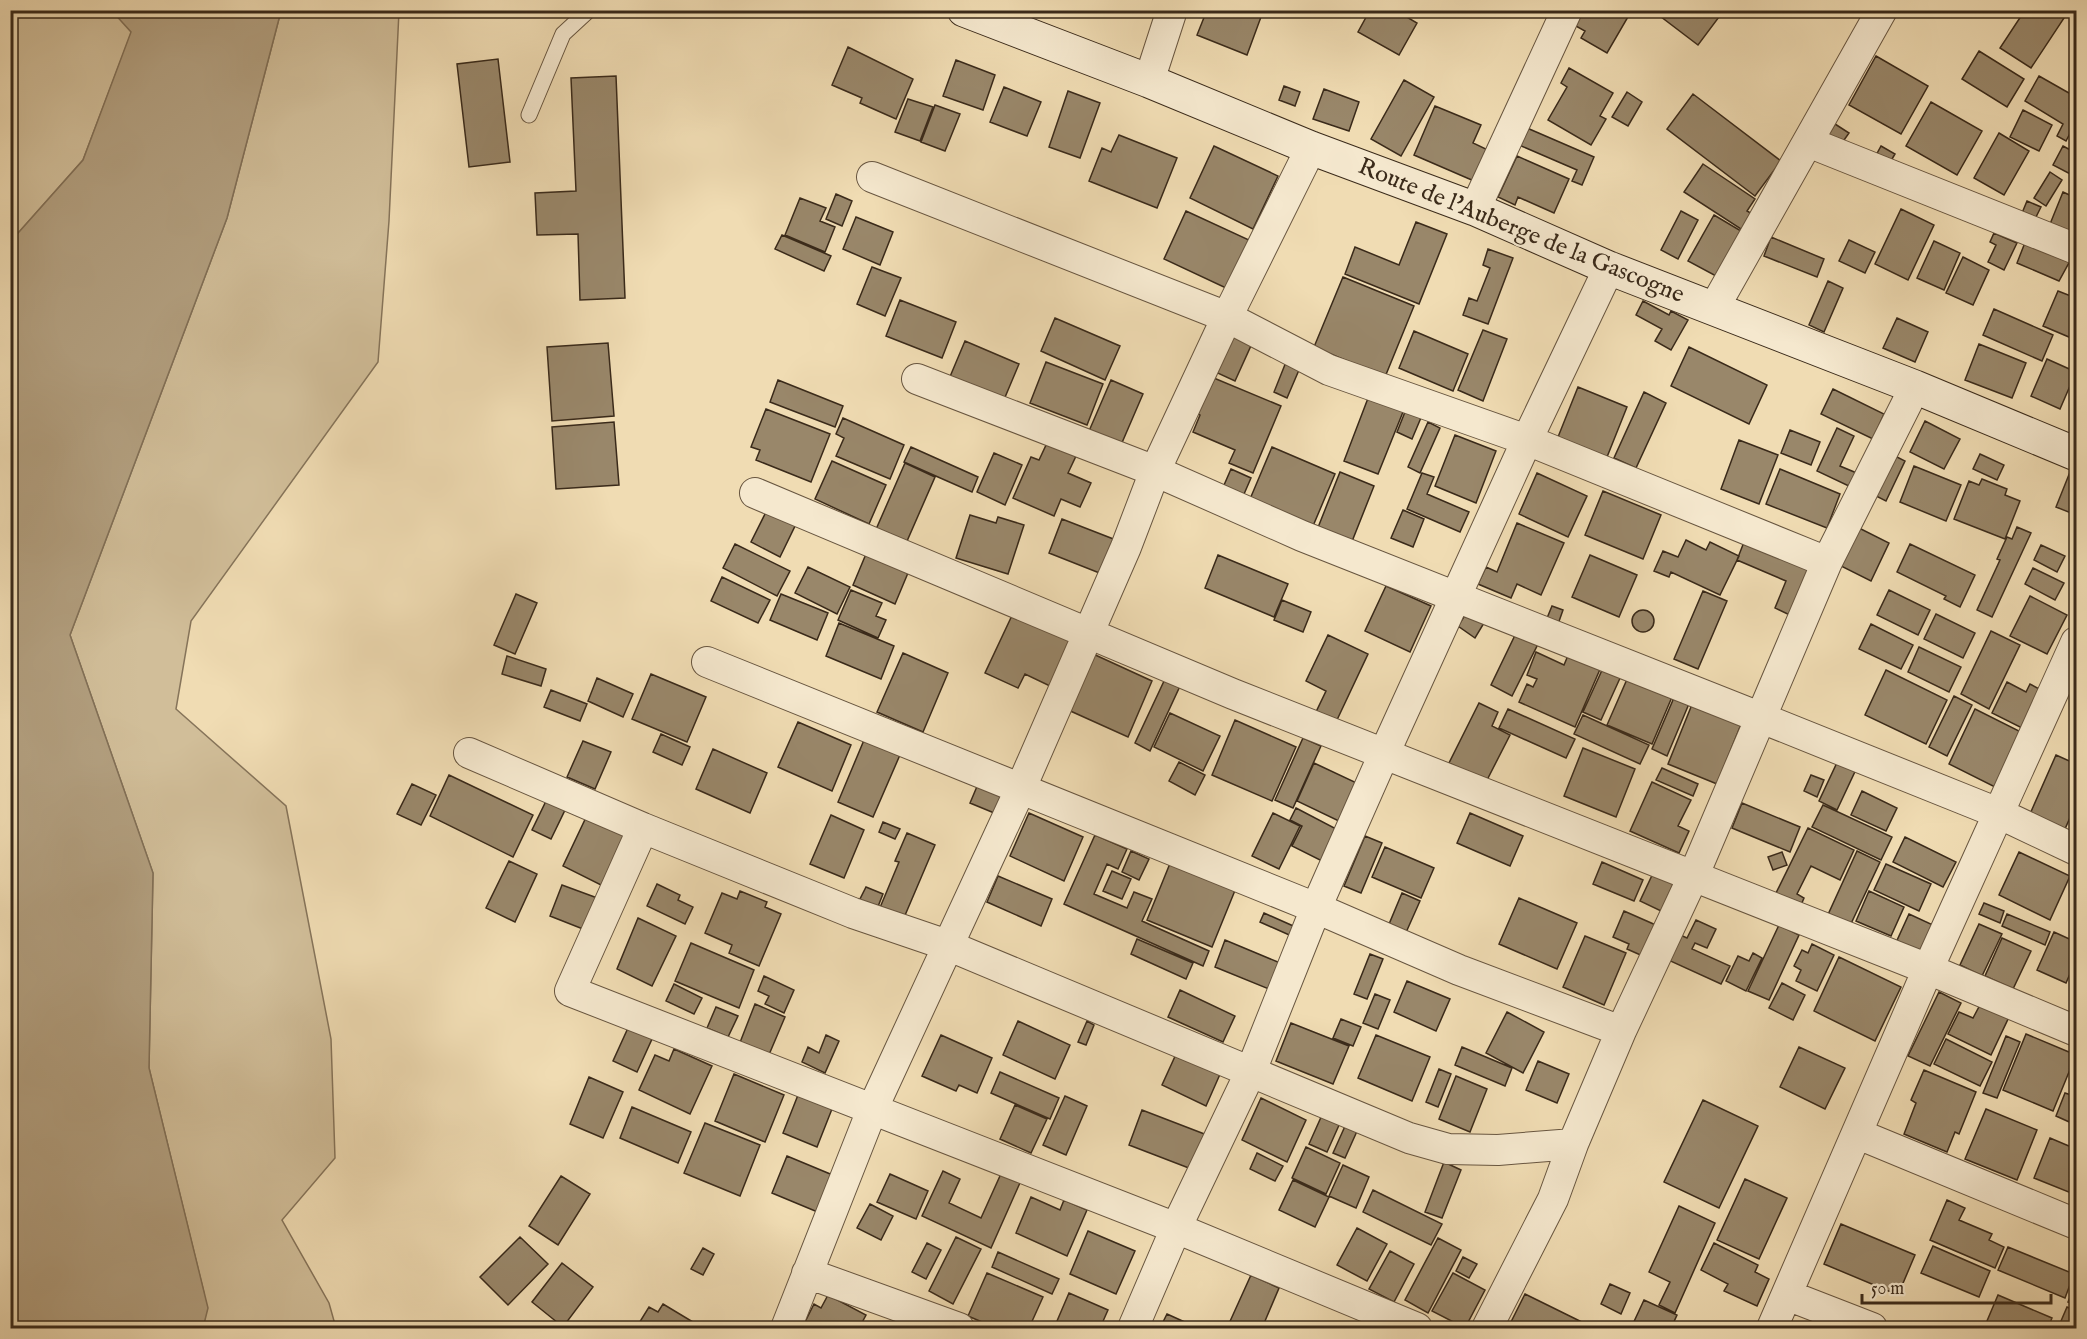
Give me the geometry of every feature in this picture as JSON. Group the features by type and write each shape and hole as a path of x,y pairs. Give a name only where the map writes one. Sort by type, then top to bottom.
{"street":[{"name":"Route de l'Auberge de la Gascogne","path":"964,10 1149,81 1311,148 1475,209 1609,268 2076,451"},
{"path":"1149,81 1172,10"},
{"path":"1475,209 1567,10"},
{"path":"1714,308 1882,10"},
{"path":"1808,142 2076,249"},
{"path":"786,1329 872,1110 1020,790 1090,632 1155,471 1227,317 1311,148"},
{"path":"872,177 1227,317 1329,370 1527,441 1827,562"},
{"path":"1133,1329 1176,1228 1251,1071 1316,908 1384,754 1454,598 1609,268"},
{"path":"917,379 1155,471 1302,536 1454,598 1998,813 2076,850"},
{"path":"1487,1329 1553,1199 1573,1144 1621,1032 1693,876 1827,562 1915,387"},
{"path":"755,493 1233,694 1928,969 2076,1031"},
{"path":"1772,1329 1928,969 2076,642"},
{"path":"708,662 1316,908 1459,970 1621,1032"},
{"path":"469,753 643,828 853,913 947,945 1409,1138 1448,1149 1498,1150 1573,1144"},
{"path":"643,828 570,991 1176,1228 1417,1329"},
{"path":"1858,1134 2076,1224"},
{"path":"807,1273 959,1329"},
{"path":"1787,1295 1872,1329"}],"lane":[{"path":"529,115 563,34 589,10"}],"shaded area":[{"path":"11,11 112,11 132,31 83,160 11,241"},
{"path":"112,11 281,11 227,218 70,635 153,873 149,1068 208,1308 203,1328 11,1328 11,241 83,160 131,32"},
{"path":"281,11 399,11 389,221 378,362 191,621 176,709 286,806 331,1039 335,1158 282,1220 329,1303 336,1328 198,1328 204,1293 149,1068 153,873 70,635 227,218"}],"building":[{"path":"1207,10 1244,10 1261,17 1247,55 1197,35"},
{"path":"1370,10 1395,10 1417,23 1399,55 1358,32"},
{"path":"1583,10 1632,10 1607,53 1581,38 1585,31 1574,25"},
{"path":"1652,10 1710,10 1719,17 1698,45"},
{"path":"2025,10 2068,12 2031,68 2000,48"},
{"path":"848,47 913,79 896,119 860,103 862,98 832,85"},
{"path":"1979,51 2024,79 2007,107 1962,79"},
{"path":"1876,56 1928,86 1901,134 1849,105"},
{"path":"498,59 510,162 469,167 457,64"},
{"path":"956,60 995,75 983,110 943,96"},
{"path":"1569,68 1613,93 1600,116 1606,119 1591,145 1548,120 1567,87 1561,83"},
{"path":"616,76 625,298 580,300 578,234 537,235 535,193 576,191 571,78"},
{"path":"2039,76 2076,97 2076,122 2066,141 2057,136 2063,124 2025,101"},
{"path":"1404,80 1434,97 1401,156 1371,139"},
{"path":"1284,86 1300,92 1295,106 1279,100"},
{"path":"1004,87 1041,102 1027,136 990,122"},
{"path":"1324,89 1359,102 1349,131 1313,119"},
{"path":"1068,91 1100,103 1080,158 1049,147"},
{"path":"1627,92 1642,102 1628,126 1612,117"},
{"path":"1693,94 1781,161 1755,196 1667,129"},
{"path":"908,99 933,107 920,141 895,132"},
{"path":"1931,102 1982,131 1957,175 1906,146"},
{"path":"935,105 960,114 945,151 921,142"},
{"path":"1435,106 1481,125 1473,143 1488,150 1474,181 1414,155"},
{"path":"2023,110 2052,125 2039,151 2010,137"},
{"path":"1835,124 1849,133 1842,143 1828,135"},
{"path":"1527,128 1594,157 1582,185 1572,181 1577,170 1519,145"},
{"path":"1999,133 2029,151 2004,195 1974,178"},
{"path":"1119,135 1177,158 1157,208 1089,181 1102,148 1111,152"},
{"path":"1214,146 1278,176 1253,229 1190,198"},
{"path":"1881,146 1895,154 1888,166 1874,159"},
{"path":"2063,146 2076,153 2076,177 2053,165"},
{"path":"1517,156 1569,179 1554,213 1518,197 1515,205 1498,197"},
{"path":"1703,164 1755,199 1747,211 1754,215 1744,231 1684,192"},
{"path":"2050,172 2062,180 2046,206 2034,198"},
{"path":"2063,192 2076,198 2076,240 2048,229"},
{"path":"836,194 852,201 842,226 826,219"},
{"path":"800,198 826,208 820,221 835,227 825,252 785,235"},
{"path":"2027,201 2041,207 2035,219 2022,213"},
{"path":"1901,209 1934,225 1908,280 1875,264"},
{"path":"1186,211 1249,240 1226,288 1164,259"},
{"path":"1681,211 1698,220 1678,259 1661,250"},
{"path":"1714,215 1741,231 1716,276 1688,261"},
{"path":"856,217 893,232 880,265 843,249"},
{"path":"1416,222 1447,234 1419,304 1345,274 1355,247 1399,265"},
{"path":"1994,233 2017,243 2004,270 1988,262 1996,245 1990,242"},
{"path":"782,235 831,256 824,271 775,249"},
{"path":"1771,237 1824,259 1817,277 1764,256"},
{"path":"1849,240 1875,252 1865,273 1839,261"},
{"path":"2026,240 2071,259 2059,281 2017,263"},
{"path":"1934,241 1960,253 1944,290 1917,278"},
{"path":"1488,249 1513,258 1488,324 1463,315 1469,298 1477,301 1490,268 1483,265"},
{"path":"1963,257 1989,270 1973,305 1946,293"},
{"path":"872,267 901,278 885,316 857,304"},
{"path":"1343,277 1414,306 1385,377 1314,347"},
{"path":"1828,281 1843,288 1824,332 1809,325"},
{"path":"2058,291 2076,298 2076,340 2043,326"},
{"path":"900,300 956,322 942,358 886,336"},
{"path":"1643,301 1669,315 1671,311 1688,320 1671,350 1655,341 1662,329 1636,315"},
{"path":"1994,309 2053,335 2042,361 1983,335"},
{"path":"1055,318 1120,346 1105,380 1041,351"},
{"path":"1897,318 1928,332 1915,362 1883,348"},
{"path":"1230,328 1254,339 1235,381 1211,370"},
{"path":"1483,330 1507,339 1483,401 1458,390"},
{"path":"1414,331 1468,354 1453,391 1399,368"},
{"path":"965,341 1019,364 1003,402 949,379"},
{"path":"608,343 614,416 552,421 547,347"},
{"path":"1979,344 2026,363 2012,398 1965,380"},
{"path":"1689,347 1767,385 1749,424 1671,386"},
{"path":"1288,357 1302,363 1287,398 1274,392"},
{"path":"2047,359 2076,372 2060,409 2031,396"},
{"path":"1046,362 1103,384 1087,425 1030,403"},
{"path":"1209,376 1281,406 1253,473 1229,463 1235,450 1193,432 1200,415 1194,412"},
{"path":"778,380 843,406 835,427 770,402"},
{"path":"1111,380 1143,394 1121,445 1089,431"},
{"path":"1578,387 1627,407 1607,457 1558,437"},
{"path":"1833,389 1884,414 1873,439 1821,414"},
{"path":"1644,392 1666,403 1636,468 1614,458"},
{"path":"1370,393 1405,407 1378,474 1344,461"},
{"path":"1407,407 1423,413 1412,439 1397,432"},
{"path":"766,409 830,434 811,482 756,460 760,450 751,447"},
{"path":"843,418 904,445 890,479 836,456 844,438 836,434"},
{"path":"1925,421 1960,439 1944,469 1910,452"},
{"path":"614,422 619,485 556,489 552,427"},
{"path":"1428,422 1440,428 1420,473 1408,467"},
{"path":"1837,428 1854,436 1840,466 1859,474 1853,488 1817,471"},
{"path":"1790,430 1820,442 1811,465 1781,453"},
{"path":"1455,435 1496,451 1476,503 1435,486"},
{"path":"1739,440 1778,455 1759,504 1721,489"},
{"path":"1047,443 1076,456 1068,473 1091,483 1080,507 1061,499 1054,516 1013,498 1031,457 1039,460"},
{"path":"911,447 978,477 972,492 904,462"},
{"path":"1272,447 1335,474 1313,526 1250,499"},
{"path":"994,453 1022,465 1005,505 977,492"},
{"path":"1980,454 2004,465 1997,480 1973,469"},
{"path":"1893,455 1905,461 1886,501 1874,495"},
{"path":"832,461 886,485 869,524 815,499"},
{"path":"905,463 935,477 904,548 874,534"},
{"path":"1914,466 1961,485 1946,521 1900,502"},
{"path":"1231,469 1251,478 1241,501 1221,492"},
{"path":"1780,469 1840,494 1827,528 1766,504"},
{"path":"1340,472 1374,486 1349,549 1315,535"},
{"path":"2070,472 2076,475 2076,515 2056,507"},
{"path":"1422,473 1434,477 1427,494 1469,512 1460,532 1407,509"},
{"path":"1537,473 1587,496 1568,537 1519,514"},
{"path":"1982,479 2007,489 2005,495 2020,501 2005,539 1954,519 1969,481 1979,485"},
{"path":"1603,491 1661,515 1643,559 1585,535"},
{"path":"767,510 796,524 780,557 751,542"},
{"path":"1403,510 1424,519 1413,547 1391,538"},
{"path":"970,515 996,523 998,517 1024,525 1008,574 956,558"},
{"path":"1062,519 1116,540 1102,574 1049,553"},
{"path":"1517,523 1564,543 1541,595 1517,584 1511,598 1478,584 1486,567 1497,572"},
{"path":"1857,527 1889,543 1871,581 1839,565"},
{"path":"2017,527 2031,533 1992,617 1977,610 2000,560 1997,559 2007,537 2012,539"},
{"path":"1686,540 1706,550 1710,542 1739,556 1720,595 1671,572 1669,577 1654,571 1663,551 1678,557"},
{"path":"1744,542 1815,572 1796,618 1775,608 1786,581 1737,560"},
{"path":"735,544 790,571 777,596 723,568"},
{"path":"1910,544 1975,575 1960,607 1944,599 1946,596 1897,572"},
{"path":"2041,545 2065,556 2057,572 2034,560"},
{"path":"866,554 908,573 895,604 853,585"},
{"path":"1218,555 1288,584 1274,617 1205,588"},
{"path":"1590,555 1637,575 1619,617 1572,597"},
{"path":"808,567 850,587 837,614 795,593"},
{"path":"2033,568 2064,583 2055,600 2025,584"},
{"path":"722,577 770,600 758,623 711,601"},
{"path":"1386,586 1431,606 1410,652 1365,631"},
{"path":"851,590 882,603 876,616 886,620 878,638 838,620"},
{"path":"1889,590 1930,610 1918,635 1877,615"},
{"path":"1703,591 1727,601 1698,669 1674,659"},
{"path":"516,594 537,603 515,654 494,645"},
{"path":"781,594 828,613 817,640 770,620"},
{"path":"2030,596 2067,615 2047,654 2010,636"},
{"path":"1282,600 1311,612 1303,632 1274,620"},
{"path":"1552,606 1563,610 1557,627 1545,623"},
{"path":"1016,607 1076,635 1052,687 1025,674 1018,688 985,673"},
{"path":"1643,610 1651,613 1654,621 1651,629 1643,632 1635,629 1632,621 1635,613"},
{"path":"1467,612 1484,623 1475,638 1458,626"},
{"path":"1936,614 1975,633 1963,658 1924,639"},
{"path":"839,623 894,646 881,679 826,656"},
{"path":"1871,624 1913,645 1901,669 1859,649"},
{"path":"1518,629 1540,640 1512,696 1491,685"},
{"path":"1991,631 2020,645 1989,709 1961,694"},
{"path":"1328,635 1368,654 1336,722 1316,712 1326,691 1306,681"},
{"path":"1919,647 1961,667 1949,692 1908,672"},
{"path":"1536,652 1564,665 1569,653 1601,667 1575,727 1519,702 1527,684 1533,687 1537,679 1527,675"},
{"path":"903,653 948,673 923,732 877,712"},
{"path":"1091,653 1152,681 1128,737 1066,709"},
{"path":"507,656 546,669 541,686 502,674"},
{"path":"1603,668 1621,676 1601,720 1583,712"},
{"path":"1886,670 1947,700 1926,744 1865,715"},
{"path":"651,674 706,697 687,742 632,719"},
{"path":"1628,677 1672,697 1652,744 1607,725"},
{"path":"597,678 633,694 623,717 588,701"},
{"path":"1165,679 1180,686 1150,751 1135,743"},
{"path":"2007,682 2026,692 2030,684 2043,691 2024,729 1992,713"},
{"path":"551,690 587,704 580,721 544,707"},
{"path":"1676,693 1691,699 1667,756 1652,749"},
{"path":"1954,696 1972,705 1947,756 1929,747"},
{"path":"1693,702 1742,722 1717,784 1668,764"},
{"path":"1479,703 1498,712 1492,726 1510,735 1486,782 1449,763"},
{"path":"1508,709 1575,739 1566,758 1499,728"},
{"path":"1975,709 2021,732 1995,787 1949,764"},
{"path":"1170,713 1220,736 1203,771 1154,747"},
{"path":"1583,715 1649,745 1640,764 1574,734"},
{"path":"1235,720 1296,747 1272,801 1212,775"},
{"path":"798,722 851,745 832,791 778,767"},
{"path":"867,733 903,748 873,817 838,802"},
{"path":"661,734 690,747 682,765 653,752"},
{"path":"1303,738 1321,746 1293,808 1275,800"},
{"path":"583,741 611,752 595,789 567,777"},
{"path":"1583,748 1635,769 1616,817 1564,796"},
{"path":"713,749 767,773 750,813 696,789"},
{"path":"1841,754 1859,763 1837,810 1819,801"},
{"path":"2056,755 2076,764 2076,804 2061,838 2026,823"},
{"path":"1179,762 1205,775 1195,795 1169,781"},
{"path":"1314,763 1361,785 1343,823 1297,801"},
{"path":"1662,768 1698,784 1693,796 1656,780"},
{"path":"449,775 533,815 513,857 430,816"},
{"path":"1811,775 1824,780 1817,797 1804,791"},
{"path":"981,777 1009,790 999,815 970,803"},
{"path":"1652,782 1691,800 1678,826 1689,831 1679,853 1630,831"},
{"path":"412,784 436,795 421,825 397,814"},
{"path":"1862,791 1897,808 1886,831 1851,815"},
{"path":"547,799 566,808 551,839 532,830"},
{"path":"1742,803 1800,827 1790,852 1732,828"},
{"path":"1823,805 1892,837 1881,860 1812,827"},
{"path":"1296,808 1342,832 1326,863 1292,846 1302,826 1290,820"},
{"path":"590,809 632,829 605,887 563,866"},
{"path":"1029,813 1083,837 1064,881 1010,856"},
{"path":"1273,813 1300,826 1279,869 1252,856"},
{"path":"1470,813 1523,836 1510,866 1457,843"},
{"path":"831,815 864,830 844,878 810,864"},
{"path":"883,822 900,829 895,839 879,832"},
{"path":"1808,828 1854,850 1840,880 1811,866 1797,894 1804,898 1801,905 1776,893"},
{"path":"907,833 935,845 903,920 879,910 899,862 895,861"},
{"path":"1095,835 1127,849 1118,869 1107,864 1094,894 1127,908 1134,892 1152,899 1142,921 1209,951 1203,966 1064,904"},
{"path":"1365,836 1382,843 1361,893 1344,886"},
{"path":"1905,837 1956,862 1943,887 1893,862"},
{"path":"1385,847 1434,868 1421,898 1372,877"},
{"path":"1131,851 1149,859 1139,880 1122,872"},
{"path":"1857,851 1880,862 1848,930 1826,919"},
{"path":"1782,852 1787,865 1773,870 1768,857"},
{"path":"2019,852 2070,876 2050,920 1999,895"},
{"path":"509,861 537,874 515,922 486,908"},
{"path":"1171,861 1236,888 1212,947 1147,920"},
{"path":"1602,862 1643,880 1634,901 1593,884"},
{"path":"1886,864 1931,884 1919,911 1874,890"},
{"path":"1655,869 1676,878 1661,911 1640,901"},
{"path":"1112,871 1131,879 1122,899 1103,891"},
{"path":"998,876 1052,899 1041,926 987,902"},
{"path":"657,884 680,895 678,900 693,907 685,924 647,906"},
{"path":"562,885 600,899 588,931 550,916"},
{"path":"866,887 883,894 877,909 859,901"},
{"path":"740,891 767,902 765,907 781,914 759,966 729,953 732,945 705,933 722,893 737,899"},
{"path":"1869,891 1904,907 1891,936 1856,921"},
{"path":"1402,893 1420,901 1404,937 1387,929"},
{"path":"1519,898 1577,923 1557,969 1499,944"},
{"path":"1984,903 2004,911 2000,923 1979,914"},
{"path":"1624,911 1658,926 1645,957 1627,949 1629,944 1613,937"},
{"path":"1264,913 1300,929 1296,938 1260,922"},
{"path":"1909,914 1933,925 1918,958 1894,947"},
{"path":"2007,914 2050,932 2045,945 2002,926"},
{"path":"638,918 676,936 652,986 617,969"},
{"path":"1696,920 1716,929 1707,948 1695,943 1692,949 1730,966 1721,984 1666,959 1678,934 1687,938"},
{"path":"1979,924 2002,934 1982,976 1960,965"},
{"path":"1779,925 1799,935 1769,1000 1748,991"},
{"path":"2054,932 2076,942 2076,960 2066,983 2037,970"},
{"path":"1585,936 1626,953 1604,1005 1563,987"},
{"path":"2002,938 2031,951 2013,989 1985,976"},
{"path":"1137,939 1193,963 1186,979 1131,954"},
{"path":"1225,940 1285,965 1274,991 1215,967"},
{"path":"691,943 754,970 739,1008 675,981"},
{"path":"1812,944 1834,955 1817,991 1796,981 1801,970 1794,966 1802,950 1808,953"},
{"path":"1753,953 1762,958 1746,991 1726,981 1738,956 1749,961"},
{"path":"1370,954 1383,959 1367,999 1354,994"},
{"path":"1839,957 1901,987 1875,1041 1814,1011"},
{"path":"764,976 794,990 784,1013 765,1004 769,996 758,991"},
{"path":"1407,981 1450,999 1436,1031 1394,1012"},
{"path":"1782,983 1805,995 1793,1020 1769,1008"},
{"path":"674,984 702,998 694,1014 666,1001"},
{"path":"1180,990 1235,1016 1223,1042 1168,1017"},
{"path":"1939,992 1961,1003 1930,1066 1908,1056"},
{"path":"1375,994 1390,1000 1378,1029 1363,1023"},
{"path":"1981,1003 2009,1017 1991,1055 1948,1034 1959,1012 1973,1018"},
{"path":"755,1004 785,1017 768,1057 739,1045"},
{"path":"716,1007 738,1016 728,1037 707,1028"},
{"path":"1507,1012 1544,1032 1523,1073 1486,1053"},
{"path":"1341,1019 1361,1027 1353,1046 1333,1038"},
{"path":"1018,1021 1070,1045 1055,1079 1003,1055"},
{"path":"1087,1021 1094,1025 1086,1045 1078,1042"},
{"path":"1291,1023 1349,1046 1333,1084 1276,1061"},
{"path":"628,1028 652,1039 637,1072 613,1061"},
{"path":"2026,1034 2076,1055 2053,1111 2003,1090"},
{"path":"826,1035 839,1041 825,1073 802,1062 808,1047 819,1053"},
{"path":"941,1035 992,1058 977,1093 959,1085 956,1091 922,1076"},
{"path":"1376,1035 1430,1057 1412,1101 1358,1078"},
{"path":"2006,1036 2020,1042 1997,1098 1983,1093"},
{"path":"1946,1039 1992,1062 1980,1086 1934,1064"},
{"path":"1462,1047 1512,1068 1505,1086 1455,1065"},
{"path":"1799,1047 1845,1068 1825,1109 1780,1087"},
{"path":"674,1049 712,1066 690,1114 639,1090 655,1055 669,1061"},
{"path":"1177,1052 1221,1072 1206,1106 1162,1085"},
{"path":"1538,1061 1569,1074 1557,1103 1526,1090"},
{"path":"1439,1069 1451,1074 1438,1107 1426,1102"},
{"path":"1924,1070 1976,1092 1959,1134 1955,1132 1947,1152 1904,1134 1916,1103 1911,1100"},
{"path":"1000,1072 1059,1098 1050,1119 991,1093"},
{"path":"734,1074 784,1095 765,1142 715,1121"},
{"path":"1456,1076 1487,1089 1470,1132 1439,1119"},
{"path":"589,1077 623,1092 603,1138 570,1124"},
{"path":"2076,1090 2076,1125 2056,1116 2065,1093 2074,1096"},
{"path":"798,1095 832,1109 817,1147 783,1133"},
{"path":"1065,1096 1087,1106 1066,1155 1043,1145"},
{"path":"1261,1098 1306,1120 1287,1162 1242,1140"},
{"path":"1703,1100 1758,1126 1719,1208 1664,1182"},
{"path":"1015,1105 1047,1119 1031,1153 1000,1139"},
{"path":"632,1107 691,1132 678,1163 620,1138"},
{"path":"1986,1109 2037,1130 2017,1180 1965,1159"},
{"path":"1142,1110 1207,1135 1194,1170 1129,1145"},
{"path":"1322,1115 1340,1123 1327,1152 1309,1144"},
{"path":"705,1123 760,1145 740,1196 684,1173"},
{"path":"1346,1124 1358,1129 1345,1158 1333,1153"},
{"path":"2050,1138 2076,1149 2076,1195 2034,1178"},
{"path":"1306,1147 1340,1163 1326,1194 1292,1178"},
{"path":"1257,1153 1283,1166 1275,1181 1250,1169"},
{"path":"787,1156 835,1176 820,1213 772,1193"},
{"path":"1444,1162 1461,1170 1442,1218 1425,1212"},
{"path":"1343,1165 1369,1177 1356,1208 1329,1196"},
{"path":"1004,1167 1023,1176 991,1248 922,1216 943,1171 960,1179 949,1203 981,1218"},
{"path":"890,1174 928,1191 916,1219 877,1202"},
{"path":"561,1176 590,1194 558,1245 529,1226"},
{"path":"1745,1179 1787,1198 1759,1259 1717,1240"},
{"path":"1293,1180 1329,1197 1315,1227 1279,1210"},
{"path":"1373,1190 1442,1224 1431,1245 1363,1212"},
{"path":"1031,1197 1060,1210 1064,1200 1087,1210 1067,1256 1016,1233"},
{"path":"1947,1200 1965,1208 1959,1220 1992,1234 1989,1240 2004,1247 1995,1268 1930,1240"},
{"path":"870,1204 893,1216 881,1240 857,1228"},
{"path":"1679,1206 1715,1223 1675,1313 1659,1305 1670,1282 1649,1272"},
{"path":"1841,1224 1915,1255 1898,1295 1824,1264"},
{"path":"1357,1228 1387,1244 1367,1281 1337,1265"},
{"path":"1088,1231 1135,1251 1116,1294 1070,1274"},
{"path":"520,1237 548,1264 508,1305 480,1277"},
{"path":"956,1237 981,1249 953,1304 929,1291"},
{"path":"1438,1238 1461,1250 1428,1313 1405,1300"},
{"path":"927,1243 941,1250 926,1279 912,1272"},
{"path":"1714,1243 1758,1265 1755,1272 1769,1279 1757,1306 1724,1291 1728,1284 1701,1270"},
{"path":"1933,1246 1990,1271 1979,1297 1921,1273"},
{"path":"2008,1247 2074,1274 2065,1298 1998,1270"},
{"path":"703,1248 714,1254 703,1275 691,1269"},
{"path":"1390,1251 1414,1264 1394,1302 1369,1289"},
{"path":"998,1252 1059,1279 1052,1294 992,1267"},
{"path":"1463,1257 1477,1264 1469,1278 1456,1271"},
{"path":"562,1263 593,1287 563,1327 532,1302"},
{"path":"987,1273 1043,1297 1029,1328 996,1328 968,1316"},
{"path":"1453,1273 1485,1290 1465,1328 1432,1311"},
{"path":"1251,1275 1279,1288 1265,1321 1282,1328 1227,1328"},
{"path":"1610,1284 1630,1293 1621,1314 1601,1304"},
{"path":"2074,1287 2076,1288 2076,1305 2068,1302"},
{"path":"1069,1293 1108,1310 1100,1328 1054,1328"},
{"path":"1525,1294 1594,1328 1513,1328 1509,1326"},
{"path":"828,1295 866,1315 859,1328 802,1328 814,1304 821,1308"},
{"path":"1998,1295 2052,1318 2048,1328 1984,1328"},
{"path":"1644,1300 1677,1315 1671,1328 1631,1328"},
{"path":"663,1304 703,1328 636,1328 649,1307 658,1312"},
{"path":"2067,1307 2076,1311 2076,1328 2058,1328"},
{"path":"1167,1314 1198,1328 1160,1328"}]}
